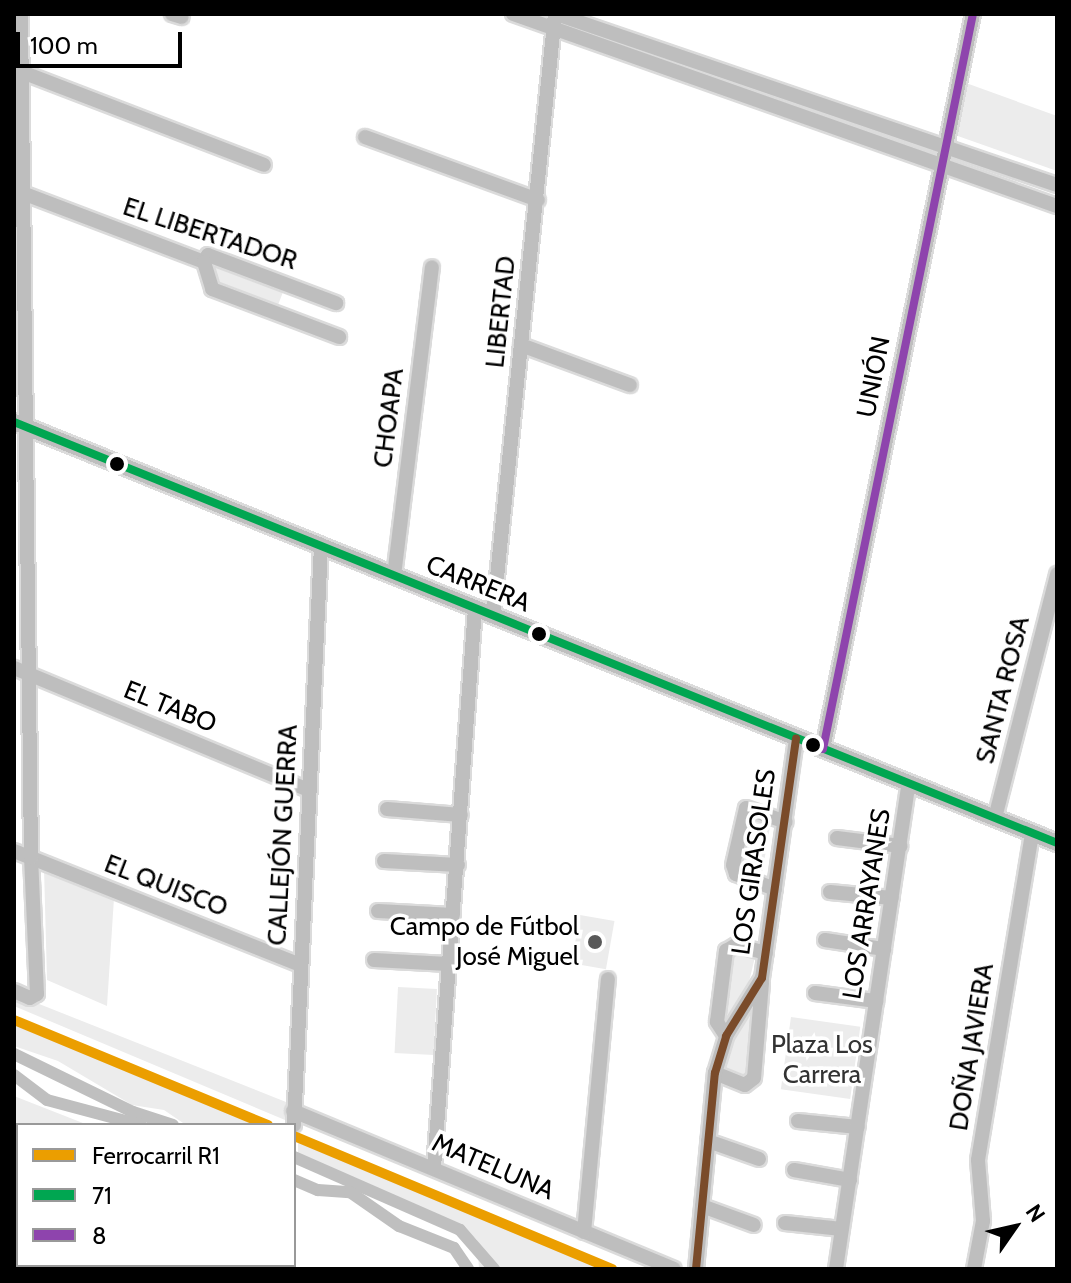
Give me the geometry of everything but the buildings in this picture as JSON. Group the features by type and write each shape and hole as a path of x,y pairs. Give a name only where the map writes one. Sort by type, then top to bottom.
{"main road":[{"name":"CARRERA","path":"20,425 1057,843"}],"street":[{"path":"14,991 30,998 37,994 31,858 30,675 20,425 19,229 25,194 19,117 21,14"},
{"path":"513,14 555,19 1057,185"},
{"name":"UNIÓN","path":"823,749 973,14"},
{"path":"555,19 942,166 1057,206"},
{"name":"LIBERTAD","path":"493,616 555,19"},
{"path":"22,72 264,165"},
{"path":"365,137 538,200"},
{"name":"EL LIBERTADOR","path":"25,194 204,262 208,255 336,303"},
{"path":"204,262 212,289 339,337"},
{"name":"CHOAPA","path":"394,576 432,267"},
{"path":"521,345 630,385"},
{"name":"CALLEJÓN GUERRA","path":"294,1118 321,546"},
{"name":"SANTA ROSA","path":"995,818 1057,574"},
{"path":"434,1168 475,609"},
{"name":"EL TABO","path":"14,668 308,790"},
{"name":"LOS GIRASOLES","path":"696,1269 715,1073 726,1036 762,978 796,738"},
{"name":"LOS ARRAYANES","path":"836,1269 909,783"},
{"path":"775,889 736,874 733,865 746,808 786,822"},
{"path":"387,809 461,815"},
{"name":"DOÑA JAVIERA","path":"974,1269 983,1221 978,1160 1032,833"},
{"path":"837,838 900,846"},
{"name":"EL QUISCO","path":"14,851 301,965"},
{"path":"384,861 458,865"},
{"path":"830,892 892,898"},
{"path":"378,911 453,915"},
{"path":"825,940 884,949"},
{"path":"726,1036 717,1022 726,951 736,945 766,953"},
{"path":"374,960 448,964"},
{"path":"715,1073 745,1085 754,1078 762,978"},
{"path":"584,1232 608,979"},
{"path":"815,993 876,1001"},
{"name":"MATELUNA","path":"294,1118 434,1168 674,1269"},
{"path":"798,1121 858,1127"},
{"path":"708,1141 759,1159"},
{"path":"794,1170 850,1180"},
{"path":"702,1206 754,1225"},
{"path":"785,1223 842,1229"}],"green space":[{"path":"966,83 1057,116 1057,171 955,135"},
{"path":"211,259 285,287 276,310 215,287"},
{"path":"747,815 770,826 761,880 737,870"},
{"path":"44,868 114,898 107,1006 47,980"},
{"name":"Campo de Fútbol José Miguel","path":"580,915 614,921 606,969 571,963"},
{"path":"732,950 755,957 748,986 724,1025 720,1023"},
{"path":"398,987 437,989 433,1055 395,1053"},
{"path":"14,994 286,1102 285,1120 14,1006"},
{"path":"756,997 746,1077 722,1068 729,1038"},
{"name":"Plaza Los Carrera","path":"791,1017 860,1027 850,1099 781,1089"},
{"path":"14,1019 260,1123 183,1123 164,1110 132,1105 58,1061 14,1046"},
{"path":"14,1096 83,1123 16,1123 16,1142"},
{"path":"298,1136 612,1269 479,1269 477,1240 463,1227 298,1153"}],"waterway":[{"path":"14,1054 133,1112 167,1123"},
{"path":"14,1075 47,1100 133,1123"},
{"path":"296,1158 460,1230 494,1269"},
{"path":"296,1181 318,1190 350,1192 399,1226 454,1248 468,1269"}],"rail line":[{"name":"R1","path":"14,1020 263,1123"},
{"name":"R1","path":"296,1137 612,1269"}],"transit line":[{"name":"8","path":"823,749 973,14"},
{"name":"71","path":"14,422 1057,843"},
{"path":"696,1269 715,1073 726,1036 762,978 796,738"}],"place":[{"name":"Campo de Fútbol José Miguel","path":"595,942"}]}
